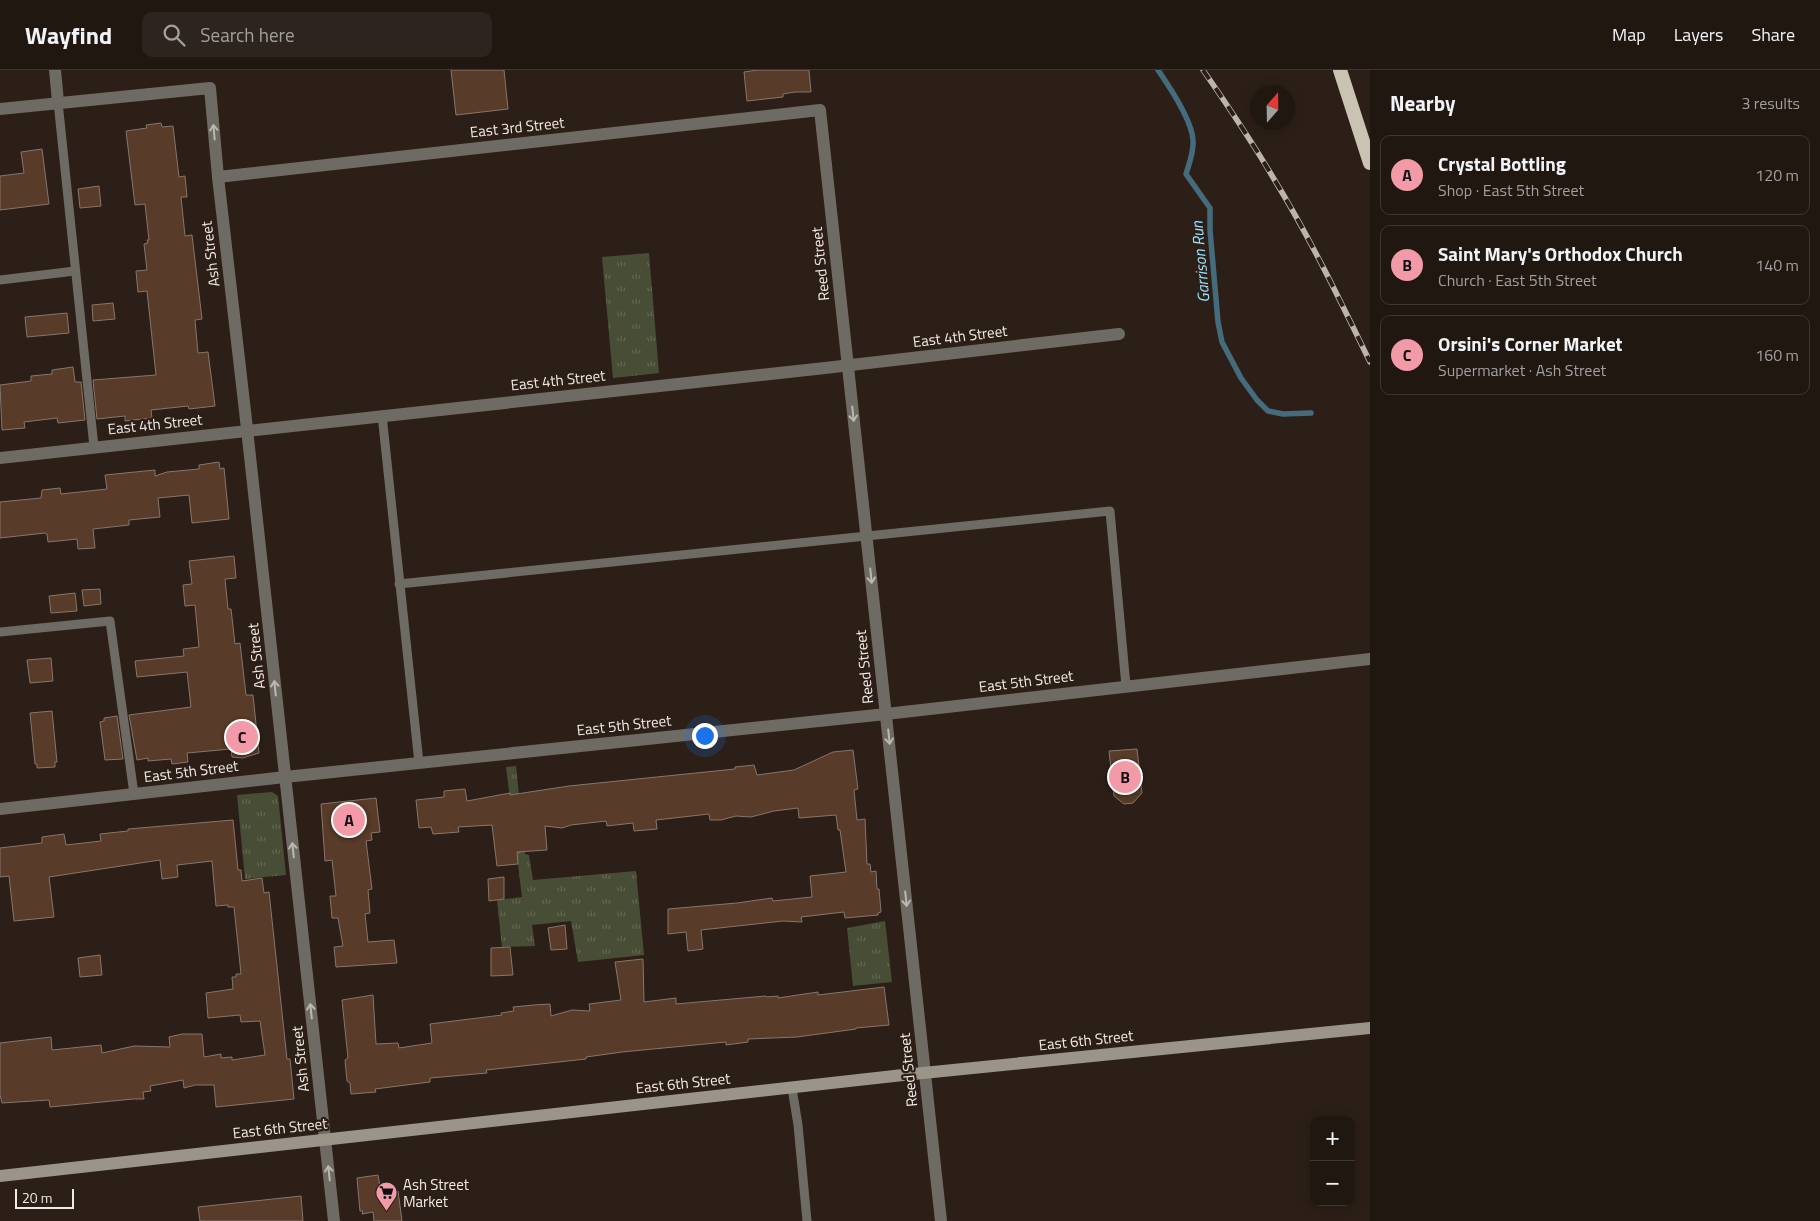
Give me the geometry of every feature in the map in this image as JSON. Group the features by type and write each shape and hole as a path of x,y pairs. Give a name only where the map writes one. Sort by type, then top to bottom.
{"highway":[{"path":"1340,70 1370,163"}],"main road":[{"name":"East 6th Street","path":"0,1176 924,1073 1370,1028"}],"street":[{"path":"0,109 58,102 55,70"},
{"name":"Ash Street","path":"58,102 210,88 218,177 334,1221"},
{"name":"East 3rd Street","path":"218,177 820,110"},
{"name":"Reed Street","path":"820,110 941,1221"},
{"name":"East 4th Street","path":"0,458 847,366 1119,334"},
{"name":"East 5th Street","path":"0,809 886,714 1370,659"}],"lane":[{"path":"58,102 94,447"},
{"path":"0,280 75,271"},
{"path":"382,415 419,763"},
{"path":"400,584 1110,511 1126,686"},
{"path":"0,632 110,621 134,794"},
{"path":"792,1088 798,1125 807,1221"}],"green space":[{"path":"649,253 659,373 613,378 602,257"},
{"path":"516,766 525,854 529,855 533,880 636,871 644,955 578,962 571,921 532,925 535,946 502,947 497,900 522,897 506,767"},
{"path":"272,792 278,796 286,875 245,879 237,795"},
{"path":"885,921 892,982 853,986 847,928"}],"building":[{"path":"451,70 504,70 508,109 456,115"},
{"path":"758,70 809,70 811,92 795,92 783,94 783,97 747,101 744,72"},
{"path":"161,123 162,127 173,126 179,177 185,176 187,197 181,197 185,236 192,235 202,319 195,320 198,353 208,352 215,406 189,409 188,406 151,410 152,418 125,421 125,416 97,419 93,380 156,375 147,291 138,292 136,271 147,270 144,244 148,243 147,240 149,240 145,204 135,205 126,131 147,128 146,125"},
{"path":"42,149 49,204 0,210 0,176 24,173 21,152"},
{"path":"99,186 101,206 80,208 78,189"},
{"path":"113,303 115,319 93,321 92,305"},
{"path":"67,313 69,333 27,337 25,317"},
{"path":"73,367 75,382 81,382 85,420 58,423 57,418 24,422 25,428 2,430 0,385 31,381 31,376 52,374 52,370"},
{"path":"219,462 220,469 224,468 229,519 192,523 189,495 158,498 160,517 129,520 129,525 93,529 95,548 78,549 77,539 48,542 47,534 45,533 0,538 0,502 41,498 42,490 60,488 61,494 107,489 105,475 155,470 155,476 167,472 199,469 199,465"},
{"path":"234,556 236,578 225,579 228,609 231,609 235,644 240,643 246,695 253,695 259,753 243,758 232,757 231,749 187,753 188,762 172,764 171,759 148,761 148,758 137,760 129,715 191,707 187,672 137,677 135,661 184,656 183,649 199,647 195,605 185,606 183,585 192,584 189,561"},
{"path":"100,589 101,604 84,606 82,590"},
{"path":"75,593 77,611 51,613 49,596"},
{"path":"51,658 53,681 30,683 27,660"},
{"path":"52,711 57,762 55,762 55,767 37,768 30,713"},
{"path":"117,716 123,759 105,760 100,722 104,721 104,718"},
{"path":"1137,749 1142,793 1133,803 1124,804 1114,796 1109,751"},
{"path":"853,750 858,789 854,790 857,820 865,819 867,864 870,864 871,872 876,871 881,912 878,915 845,918 844,912 801,917 802,922 783,921 701,930 703,949 688,951 686,932 668,934 668,909 772,898 773,901 812,897 810,876 846,872 836,815 799,818 798,808 774,811 751,817 736,816 721,820 710,820 709,814 656,820 657,829 634,831 633,823 607,826 606,821 571,825 562,828 545,826 547,850 517,852 518,864 497,866 492,825 458,827 459,832 433,834 431,827 419,828 416,800 444,797 444,791 465,789 467,801 510,793 510,795 569,786 735,769 735,767 754,765 757,775 794,770 833,752"},
{"path":"376,798 380,832 371,833 372,840 366,841 372,889 368,890 370,913 365,914 368,942 394,940 397,963 336,967 334,947 343,946 338,918 332,918 330,896 336,896 332,860 325,861 321,804"},
{"path":"233,820 238,870 241,870 242,881 262,878 264,893 269,892 287,1059 290,1059 294,1099 216,1107 214,1085 195,1085 184,1088 183,1080 150,1086 151,1091 143,1092 144,1099 50,1107 49,1100 2,1103 0,1095 0,1043 51,1037 52,1050 101,1045 102,1053 134,1046 170,1047 169,1037 182,1034 202,1034 204,1057 221,1054 221,1058 232,1057 232,1060 265,1055 260,1021 241,1022 240,1015 208,1018 206,993 233,989 232,977 236,977 236,974 241,974 234,907 228,907 228,905 216,906 212,861 177,865 178,877 162,879 160,860 49,877 54,917 14,921 9,876 0,877 0,848 42,843 42,837 64,834 66,845 101,841 100,834 128,831 128,829"},
{"path":"504,877 504,899 489,901 488,879"},
{"path":"565,925 567,949 551,950 548,928"},
{"path":"510,947 513,975 491,976 491,948"},
{"path":"100,955 102,975 80,977 78,958"},
{"path":"643,959 644,1002 676,998 676,1004 766,996 778,996 778,998 818,992 818,995 884,987 889,1025 797,1037 748,1039 748,1042 726,1045 726,1042 622,1052 586,1057 586,1059 486,1070 487,1073 430,1078 430,1082 375,1089 376,1092 351,1094 350,1083 347,1081 345,1060 348,1058 342,1000 373,995 376,1044 398,1043 399,1048 432,1043 430,1024 502,1015 501,1013 514,1011 513,1007 534,1005 550,1004 551,1016 572,1010 590,1011 589,1004 621,1000 615,962"},
{"path":"378,1175 381,1192 398,1191 402,1221 374,1221 373,1212 362,1214 363,1211 360,1211 357,1178"},
{"path":"301,1196 303,1221 200,1221 198,1207"}],"waterway":[{"name":"Garrison Run","path":"1158,70 1179,104 1192,132 1193,149 1186,174 1210,208 1210,230 1218,322 1222,342 1241,378 1257,400 1268,411 1283,414 1311,413"}],"railway":[{"path":"1203,70 1266,165 1287,201 1324,269 1370,362"}],"place":[{"name":"Orsini's Corner Market","path":"242,737"},
{"name":"Saint Mary's Orthodox Church","path":"1125,777"},
{"name":"Crystal Bottling","path":"349,820"},
{"name":"Ash Street Market","path":"387,1212"}]}
